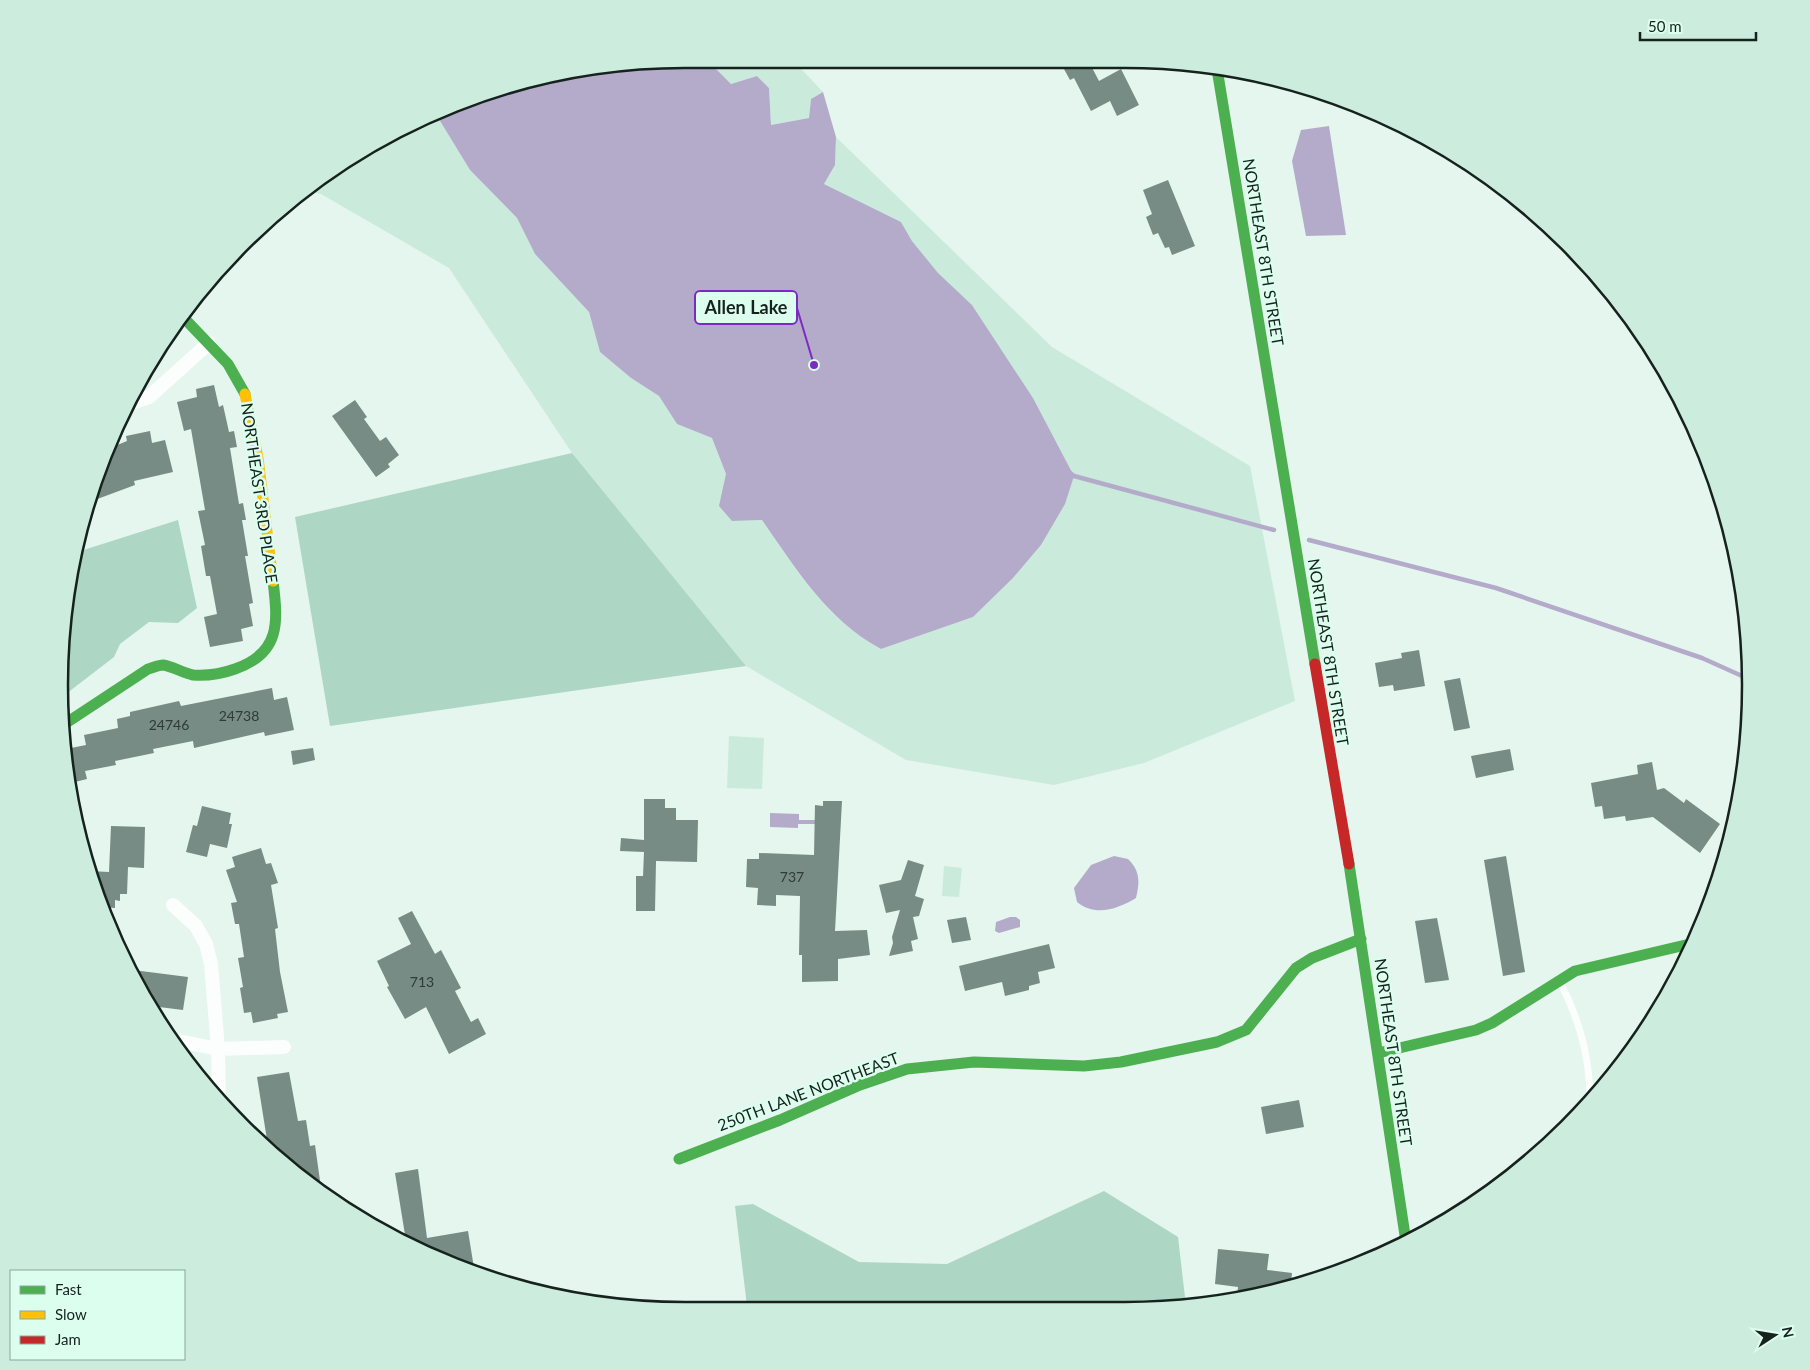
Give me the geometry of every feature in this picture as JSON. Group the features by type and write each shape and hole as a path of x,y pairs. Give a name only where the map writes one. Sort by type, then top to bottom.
{"street":[{"name":"NORTHEAST 8TH STREET","path":"1218,75 1361,939 1405,1235"},
{"name":"NORTHEAST 3RD PLACE","path":"69,721 148,669 163,665 182,673 200,675 219,673 241,666 256,658 268,647 276,631 277,613 258,458 248,402 242,386 228,364 187,321"},
{"path":"137,401 149,397 209,344"},
{"path":"173,906 196,926 206,944 211,964 218,1049 219,1089"},
{"name":"250TH LANE NORTHEAST","path":"679,1159 780,1120 860,1085 908,1069 974,1062 1084,1066 1122,1062 1234,1036 1246,1030 1296,968 1312,958 1361,939"},
{"path":"1378,1052 1476,1030 1492,1023 1559,979 1594,965 1685,945"},
{"path":"181,1042 218,1049 284,1047"}],"lane":[{"path":"1559,979 1571,1002 1583,1039 1590,1074 1590,1091"}],"green space":[{"path":"714,68 800,68 823,92 811,99 809,118 771,125 769,88 757,76 731,84"},
{"path":"439,119 470,170 517,218 535,254 589,312 600,352 631,378 659,396 677,424 712,438 726,474 732,521 762,520 800,575 828,608 844,624 881,649 973,617 1013,578 1041,545 1074,476 1033,398 972,305 938,274 912,241 901,222 824,184 835,165 836,137 1052,347 1250,466 1295,701 1144,763 1054,785 906,760 746,666 572,453 449,268 321,194 313,192 376,150"},
{"path":"572,453 746,666 330,726 295,517"},
{"path":"178,520 197,608 178,623 149,622 120,644 114,657 68,692 69,645 73,604 83,550"},
{"path":"729,736 764,738 762,789 727,788"},
{"path":"944,866 962,868 959,897 942,896"},
{"path":"1104,1191 1178,1237 1185,1299 1125,1302 747,1302 735,1206 753,1204 859,1262 947,1264"}],"shaded area":[{"path":"685,68 715,68 731,84 757,76 769,88 771,125 809,118 811,99 823,92 836,137 835,165 824,184 901,222 912,241 938,273 972,305 1033,398 1074,476 1065,504 1041,545 1013,578 973,617 881,649 862,637 844,624 814,592 762,520 732,521 719,506 726,474 712,438 677,424 659,396 631,378 600,352 589,312 535,254 517,218 470,170 439,119 487,100 565,79 645,69"},
{"path":"1329,126 1346,235 1306,236 1292,161 1301,130"},
{"path":"770,813 799,814 799,820 819,820 819,824 798,824 798,828 770,827"},
{"path":"1114,856 1128,859 1135,868 1138,877 1136,898 1106,910 1084,907 1077,902 1074,888 1091,865"},
{"path":"1016,917 1020,920 1020,927 999,933 995,931 996,922"}],"building":[{"path":"1063,68 1092,68 1099,81 1121,69 1139,105 1117,116 1110,101 1091,111 1074,78 1070,80"},
{"path":"1168,180 1195,246 1172,255 1169,247 1165,248 1158,233 1153,235 1146,217 1152,214 1143,190"},
{"path":"214,385 219,407 223,405 229,432 234,431 237,447 230,448 239,504 243,503 246,520 242,520 248,556 245,556 253,603 249,604 253,626 241,629 243,641 210,647 204,617 217,614 210,576 206,576 201,546 205,545 198,511 205,510 191,429 184,431 177,402 197,397 196,389"},
{"path":"355,400 367,417 364,419 380,441 386,437 399,455 388,464 390,467 376,477 332,416"},
{"path":"150,431 152,443 165,440 173,472 134,481 135,485 96,499 117,445 127,441 126,436"},
{"path":"1419,650 1425,686 1394,691 1393,685 1379,687 1375,663 1402,658 1401,653"},
{"path":"1460,678 1470,728 1454,731 1444,681"},
{"path":"272,688 274,700 287,697 294,730 265,736 264,732 194,748 193,741 153,749 154,753 115,761 116,765 85,771 87,779 75,782 71,748 86,745 84,735 118,728 117,719 130,716 130,712 179,701 181,706"},
{"path":"313,748 315,760 293,765 291,751"},
{"path":"1510,749 1514,770 1476,778 1471,756"},
{"path":"1652,762 1657,790 1664,788 1684,803 1686,799 1720,824 1700,853 1653,817 1626,821 1625,816 1604,819 1602,806 1595,807 1591,783 1638,774 1637,765"},
{"path":"644,799 665,799 665,808 676,808 676,820 698,820 697,862 656,861 655,911 636,911 636,876 643,876 644,852 620,851 621,838 644,840"},
{"path":"823,801 842,801 835,931 867,930 870,955 838,959 838,981 802,982 802,955 799,955 800,896 776,895 776,906 757,905 758,888 746,887 747,859 759,859 759,853 814,855 815,805 823,806"},
{"path":"202,806 231,813 229,824 232,824 227,848 210,844 207,857 186,852 193,825 197,826"},
{"path":"111,826 145,827 144,868 128,867 127,894 120,894 120,901 115,900 115,908 110,908 97,871 109,872"},
{"path":"261,848 266,864 271,863 278,883 271,885 278,928 275,929 280,972 288,1012 277,1014 278,1018 253,1023 251,1012 244,1013 240,988 243,987 238,958 244,957 239,924 235,924 231,903 237,902 226,870 235,867 232,857"},
{"path":"1506,856 1525,972 1503,976 1484,860"},
{"path":"908,860 924,865 915,896 924,899 919,916 913,917 918,939 911,941 913,951 889,956 893,943 892,937 900,910 886,913 879,885 901,880"},
{"path":"412,911 435,954 441,950 461,988 455,991 471,1022 478,1018 486,1034 449,1054 426,1007 405,1019 387,987 389,986 377,961 411,944 398,918"},
{"path":"966,917 971,940 952,943 947,920"},
{"path":"1437,918 1449,980 1425,983 1415,921"},
{"path":"1049,944 1055,968 1038,972 1040,983 1029,986 1029,990 1005,996 1002,982 965,991 959,966"},
{"path":"138,971 188,977 183,1010 158,1007"},
{"path":"289,1072 298,1121 306,1120 310,1146 315,1145 320,1183 267,1139 257,1077"},
{"path":"1299,1100 1304,1127 1266,1134 1261,1107"},
{"path":"418,1169 427,1238 468,1231 473,1265 405,1235 395,1173"},
{"path":"1218,1249 1269,1254 1267,1270 1292,1273 1291,1279 1238,1292 1238,1287 1215,1284"}],"waterway":[{"path":"1069,472 1074,476 1274,530"},
{"path":"1309,540 1496,588 1702,658 1742,676"}],"traffic: fast":[{"path":"1218,75 1315,664"},
{"path":"187,321 228,364 245,394"},
{"path":"69,721 148,669 163,665 193,675 209,675 230,671 250,662 269,645 273,634 276,610 273,581"},
{"path":"1349,864 1405,1235"},
{"path":"679,1159 780,1120 860,1085 907,1069 974,1062 1084,1066 1121,1062 1217,1042 1246,1030 1296,968 1312,958 1361,939"},
{"path":"1378,1053 1476,1030 1492,1023 1575,971 1685,945"}],"traffic: slow":[{"path":"245,394 258,458 273,581"}],"traffic: jam":[{"path":"1315,664 1349,864"}],"place":[{"name":"Allen Lake","path":"814,365"}]}
